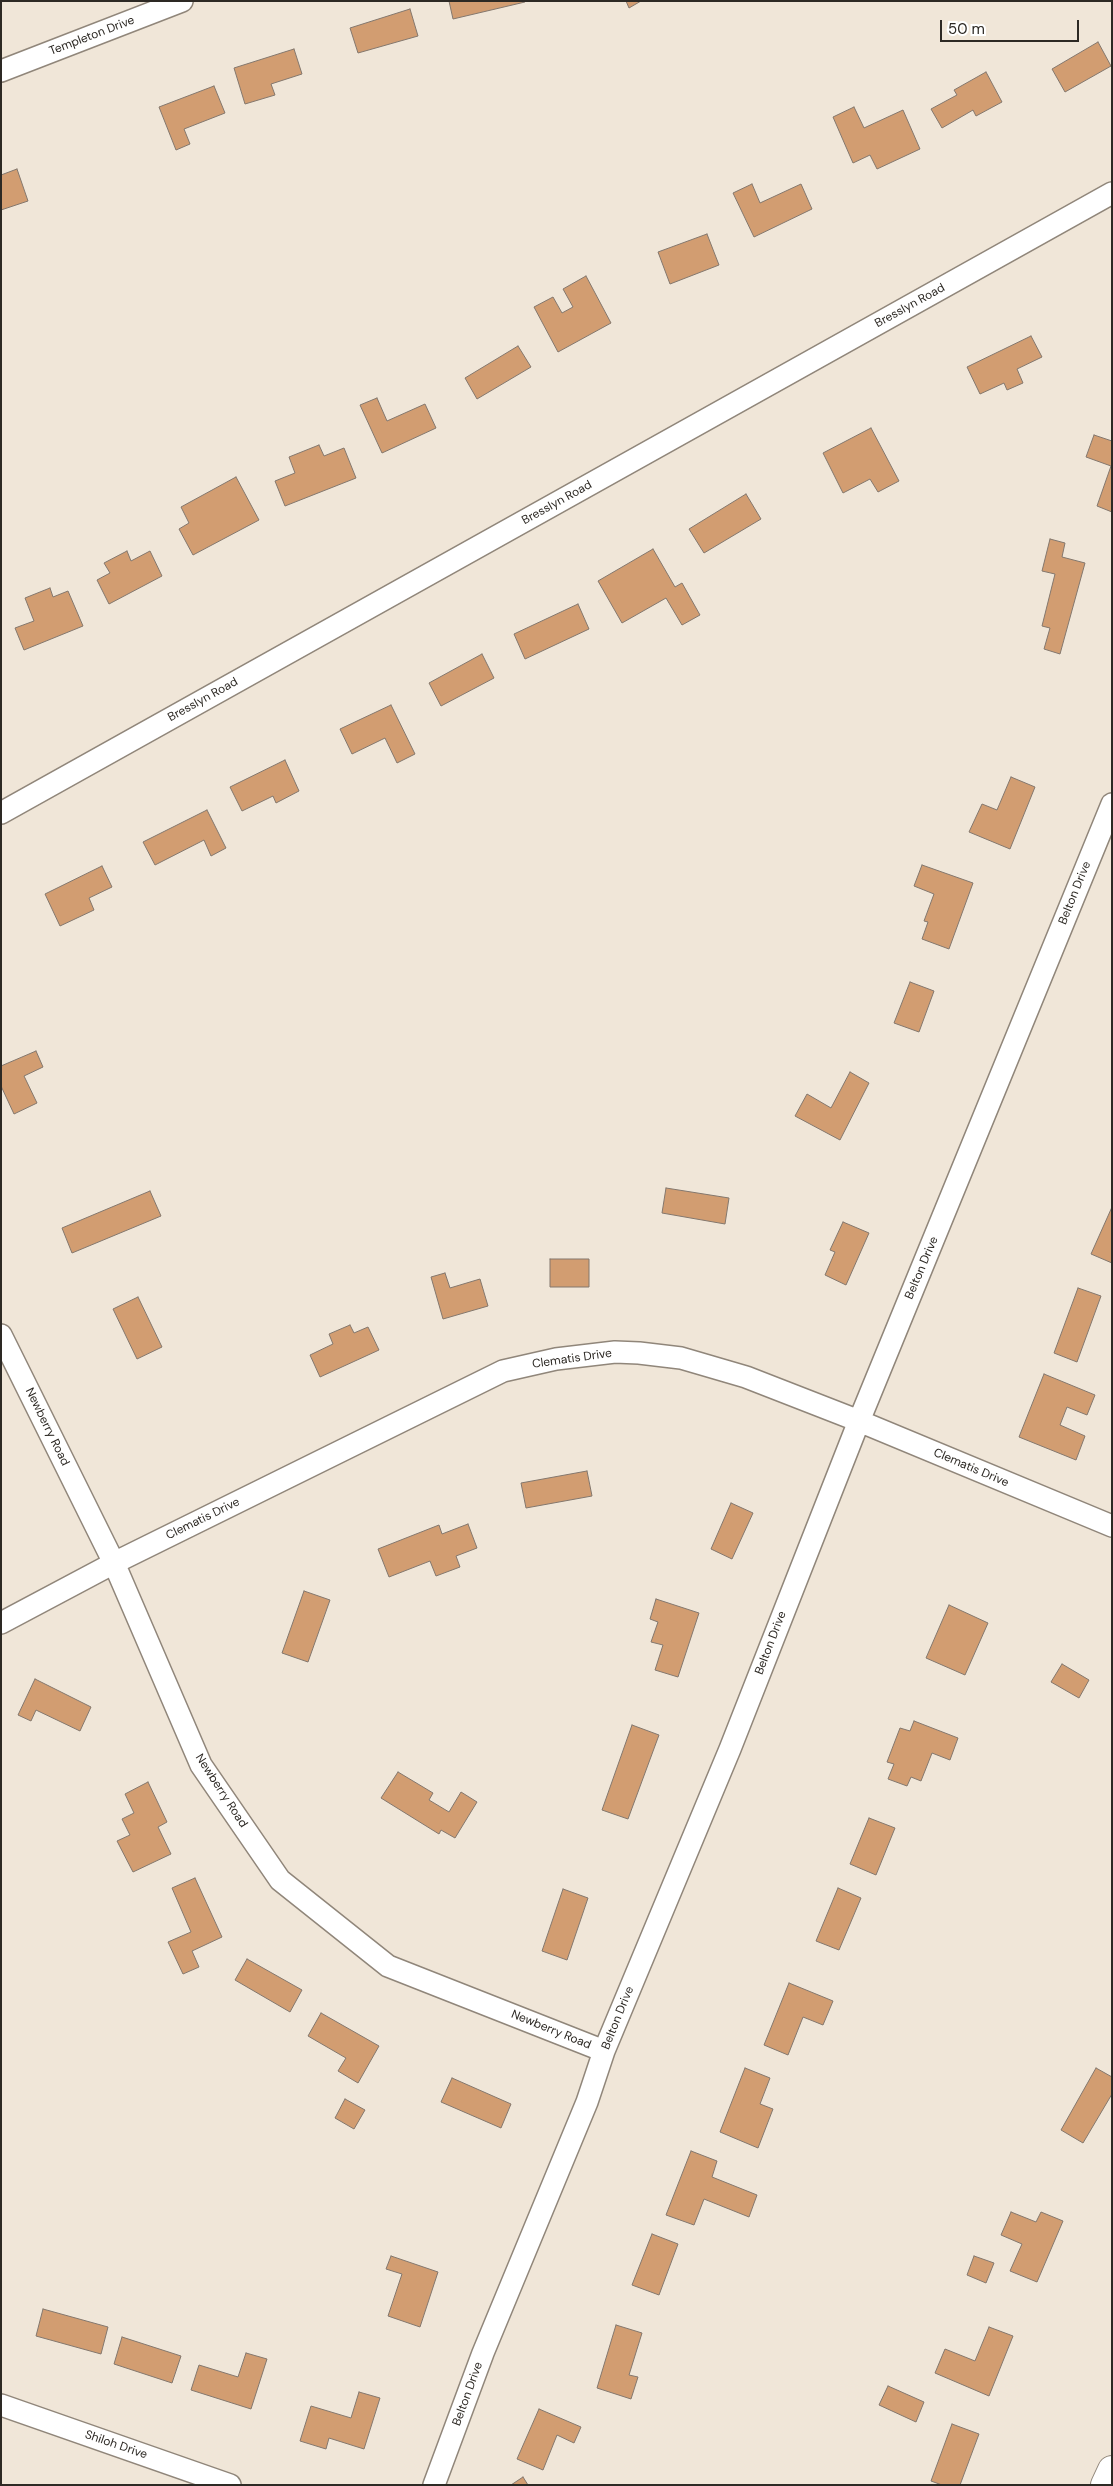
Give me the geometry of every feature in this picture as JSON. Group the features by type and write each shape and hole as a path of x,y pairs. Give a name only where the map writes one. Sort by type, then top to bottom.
{"street":[{"name":"Templeton Drive","path":"1,71 182,1"},
{"name":"Bresslyn Road","path":"1,813 1112,193"},
{"name":"Belton Drive","path":"434,2485 483,2354 587,2102 604,2051 730,1749 859,1421 1112,804"},
{"name":"Newberry Road","path":"1,1335 114,1562 201,1765 280,1880 388,1966 604,2051"},
{"name":"Clematis Drive","path":"1,1623 114,1562 503,1371 556,1359 615,1352 639,1352 681,1358 746,1377 859,1421 1112,1526"},
{"name":"Shiloh Drive","path":"1,2405 230,2485"},
{"path":"1105,2485 1112,2470"}],"building":[{"path":"449,1 525,1 525,2 453,19"},
{"path":"626,1 641,1 629,8"},
{"path":"410,9 418,36 358,53 350,28"},
{"path":"1098,42 1111,66 1065,92 1052,69"},
{"path":"294,49 302,74 271,84 275,95 245,104 234,68"},
{"path":"986,72 1002,102 976,116 973,110 942,128 931,109 957,95 954,90"},
{"path":"214,86 225,113 184,129 190,144 176,150 159,107"},
{"path":"854,107 864,128 903,110 920,149 877,169 870,155 853,163 833,117"},
{"path":"17,169 28,201 1,210 1,175"},
{"path":"752,184 760,203 801,184 812,209 754,237 733,193"},
{"path":"707,234 719,265 670,284 658,252"},
{"path":"586,276 611,323 558,352 534,307 553,297 562,313 573,307 563,289"},
{"path":"1031,336 1042,357 1017,369 1023,383 1007,390 1004,383 980,394 967,367"},
{"path":"518,346 531,367 477,399 465,378"},
{"path":"377,398 387,421 425,404 436,428 382,453 360,405"},
{"path":"871,428 899,481 878,492 870,479 843,493 823,453"},
{"path":"1094,435 1112,441 1112,512 1097,506 1111,466 1086,457"},
{"path":"319,445 324,456 344,448 356,478 285,506 275,481 295,473 289,457"},
{"path":"236,477 259,520 193,555 179,529 189,523 181,507"},
{"path":"746,494 761,519 704,553 689,529"},
{"path":"1050,539 1065,543 1062,557 1085,563 1060,654 1044,649 1050,628 1042,626 1055,574 1042,571"},
{"path":"653,549 675,587 682,583 700,615 682,625 666,598 622,623 598,581"},
{"path":"127,551 131,561 150,551 162,576 109,604 97,580 110,573 104,563"},
{"path":"50,588 53,597 68,591 83,626 24,650 15,628 34,621 25,598"},
{"path":"578,604 589,629 525,659 514,634"},
{"path":"482,654 494,678 441,706 429,683"},
{"path":"391,705 415,754 397,763 385,738 352,754 340,729"},
{"path":"285,760 299,791 276,803 273,796 242,811 230,787"},
{"path":"1011,777 1035,787 1010,849 969,832 982,804 997,810"},
{"path":"207,810 226,848 211,856 204,840 155,865 143,842"},
{"path":"922,865 973,883 949,949 922,939 928,922 924,921 934,894 914,886"},
{"path":"102,866 112,887 89,898 94,910 60,926 45,894"},
{"path":"910,982 934,991 919,1032 894,1023"},
{"path":"36,1051 43,1067 24,1076 37,1103 14,1114 1,1086 1,1066"},
{"path":"850,1072 869,1083 840,1140 795,1116 807,1094 831,1108"},
{"path":"666,1188 729,1198 725,1224 662,1213"},
{"path":"150,1191 161,1216 72,1253 62,1228"},
{"path":"1112,1207 1112,1263 1091,1254"},
{"path":"843,1222 869,1233 846,1285 825,1275 835,1252 830,1250"},
{"path":"550,1259 589,1259 589,1287 550,1287"},
{"path":"445,1273 450,1288 480,1279 488,1306 443,1319 431,1277"},
{"path":"1078,1288 1101,1296 1077,1362 1054,1353"},
{"path":"138,1297 162,1347 137,1359 113,1309"},
{"path":"350,1325 354,1333 368,1327 379,1350 320,1377 310,1355 333,1344 329,1334"},
{"path":"1044,1374 1095,1395 1087,1415 1067,1407 1060,1425 1085,1436 1076,1460 1019,1437"},
{"path":"587,1471 592,1496 526,1508 521,1483"},
{"path":"731,1503 753,1513 732,1559 711,1549"},
{"path":"468,1524 477,1548 456,1556 460,1567 436,1576 430,1561 389,1577 378,1549 439,1525 442,1534"},
{"path":"304,1591 330,1600 308,1662 282,1653"},
{"path":"656,1599 699,1613 678,1677 655,1670 663,1645 651,1642 658,1622 650,1619"},
{"path":"949,1605 988,1623 965,1675 926,1658"},
{"path":"1062,1664 1089,1680 1079,1698 1051,1682"},
{"path":"35,1679 91,1707 80,1731 36,1710 31,1721 18,1715"},
{"path":"914,1721 958,1738 950,1760 932,1753 921,1781 911,1777 907,1786 888,1779 894,1764 887,1762 900,1728 910,1731"},
{"path":"632,1725 659,1735 628,1819 602,1810"},
{"path":"398,1772 433,1793 429,1800 449,1812 461,1792 477,1802 455,1838 441,1830 439,1834 381,1798"},
{"path":"148,1782 167,1822 158,1827 171,1854 133,1872 117,1841 130,1835 122,1819 134,1813 125,1794"},
{"path":"869,1818 895,1828 876,1875 850,1864"},
{"path":"195,1878 222,1937 192,1951 199,1967 183,1974 168,1942 191,1932 172,1888"},
{"path":"838,1888 861,1898 839,1950 816,1941"},
{"path":"563,1889 588,1898 567,1960 542,1951"},
{"path":"247,1959 302,1990 290,2012 235,1980"},
{"path":"789,1983 833,2001 823,2025 803,2017 788,2055 764,2045"},
{"path":"321,2013 379,2046 358,2083 338,2071 346,2058 308,2036"},
{"path":"745,2068 770,2078 760,2104 773,2109 758,2148 720,2132"},
{"path":"1096,2068 1112,2077 1112,2094 1083,2143 1061,2130"},
{"path":"452,2078 511,2104 501,2128 441,2102"},
{"path":"345,2099 365,2110 354,2129 335,2118"},
{"path":"691,2151 717,2161 712,2177 757,2195 749,2217 704,2199 694,2225 666,2215"},
{"path":"1011,2212 1036,2222 1041,2212 1063,2221 1037,2282 1010,2271 1022,2244 1001,2235"},
{"path":"652,2234 678,2244 659,2295 632,2285"},
{"path":"391,2256 438,2272 420,2327 388,2316 402,2274 386,2269"},
{"path":"974,2256 994,2263 986,2283 967,2275"},
{"path":"43,2309 108,2327 101,2354 36,2336"},
{"path":"616,2325 642,2333 629,2375 638,2377 631,2399 597,2388"},
{"path":"989,2327 1013,2336 989,2396 935,2373 945,2349 975,2361"},
{"path":"122,2337 181,2356 172,2383 114,2364"},
{"path":"246,2353 267,2359 251,2409 191,2390 199,2365 238,2377"},
{"path":"888,2386 924,2402 916,2422 879,2405"},
{"path":"359,2392 380,2398 364,2449 329,2438 326,2449 300,2441 311,2406 351,2418"},
{"path":"539,2409 581,2427 574,2443 557,2435 543,2470 517,2459"},
{"path":"952,2424 979,2434 960,2485 942,2485 931,2481"},
{"path":"523,2477 528,2485 511,2485"}]}
